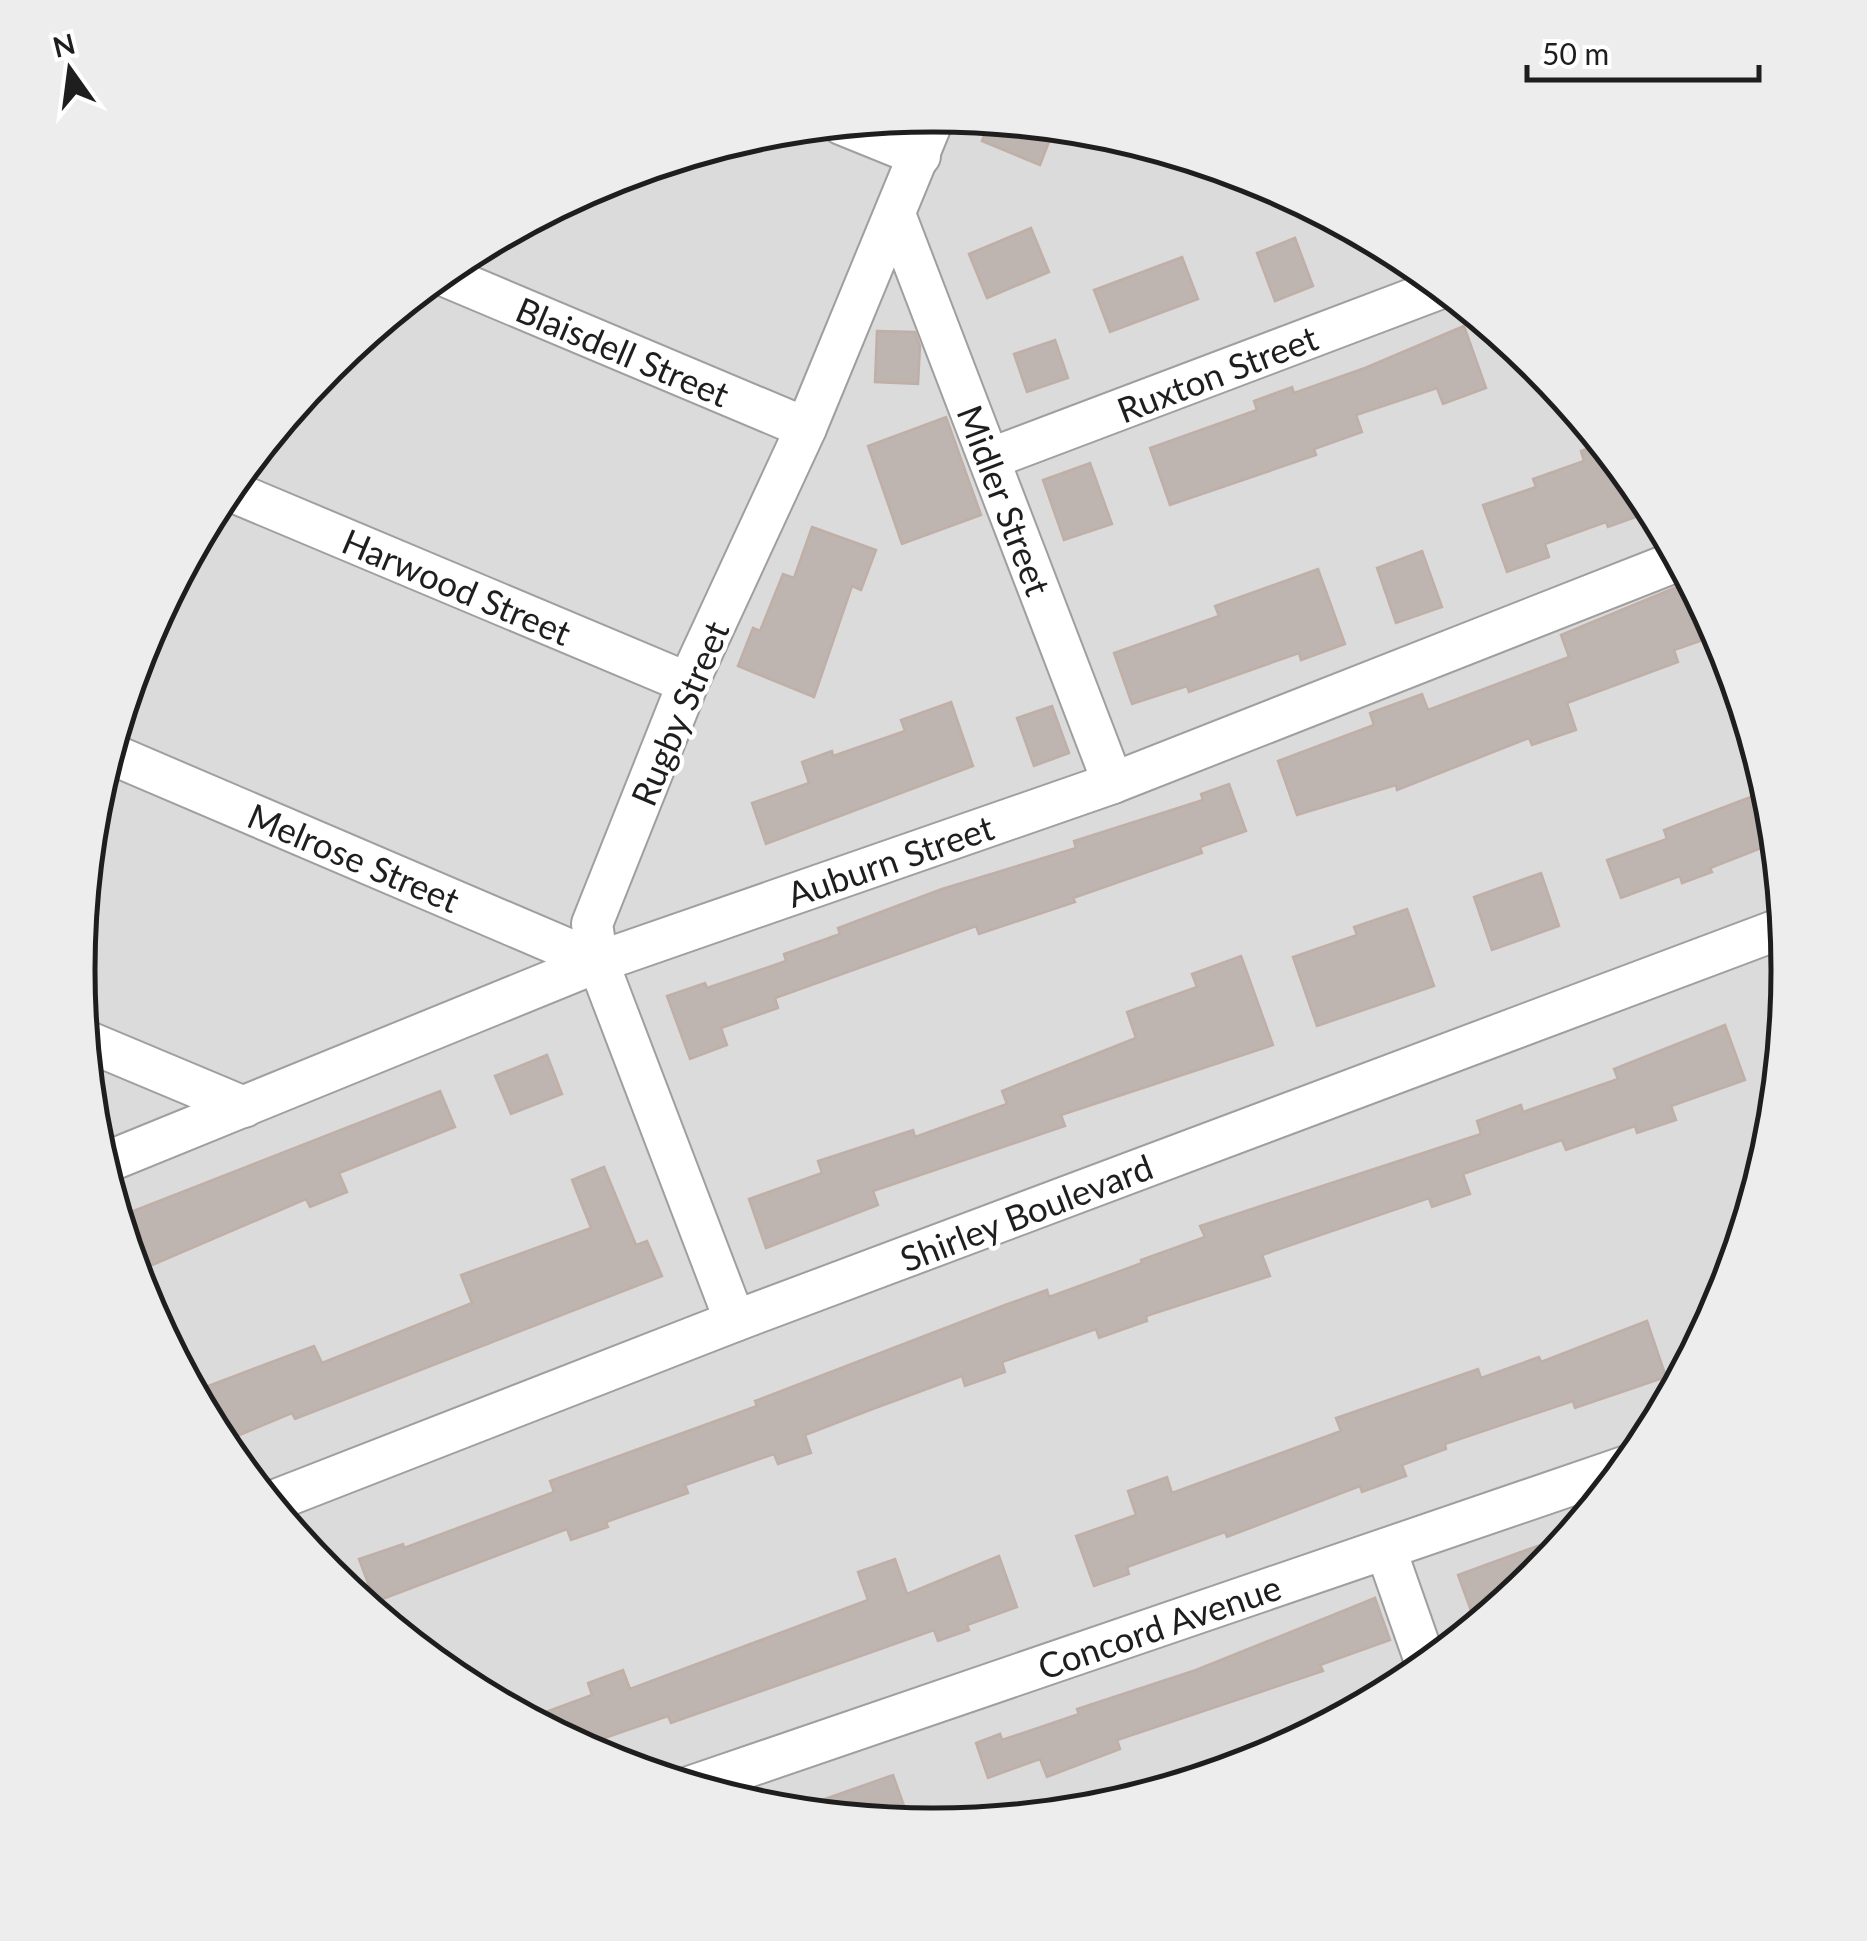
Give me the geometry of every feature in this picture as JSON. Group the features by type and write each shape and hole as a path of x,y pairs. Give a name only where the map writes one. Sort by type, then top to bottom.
{"street":[{"name":"Rugby Street","path":"734,1322 598,962 592,924 688,683 806,428 928,132"},
{"path":"868,135 920,156"},
{"name":"Midler Street","path":"896,217 1112,782"},
{"name":"Blaisdell Street","path":"457,281 806,428"},
{"name":"Ruxton Street","path":"989,459 1428,294"},
{"name":"Harwood Street","path":"242,496 688,683"},
{"name":"Auburn Street","path":"117,1158 598,962 1112,782 1667,565"},
{"name":"Melrose Street","path":"123,759 598,962"},
{"name":"Shirley Boulevard","path":"282,1498 734,1322 1771,932"},
{"path":"99,1046 244,1107"},
{"name":"Concord Avenue","path":"711,1779 1604,1474"},
{"path":"1386,1550 1421,1652"}],"shaded area":[{"path":"934,132 1043,139 1097,148 1203,176 1304,218 1353,244 1444,305 1486,340 1564,418 1599,460 1660,551 1686,600 1728,701 1743,753 1765,861 1772,970 1765,1080 1756,1134 1728,1240 1686,1341 1660,1390 1599,1481 1564,1523 1486,1601 1444,1636 1353,1697 1304,1723 1203,1765 1151,1780 1043,1802 988,1807 934,1809 824,1802 770,1793 664,1765 563,1723 514,1697 423,1636 381,1601 303,1523 268,1481 207,1390 181,1341 139,1240 124,1188 102,1080 97,1025 95,970 102,861 111,807 139,701 181,600 207,551 268,460 303,418 381,340 423,305 514,244 563,218 664,176 716,161 824,139 879,134"}],"building":[{"path":"985,134 1050,140 1040,165 982,141"},
{"path":"1031,228 1049,272 987,298 969,254"},
{"path":"1295,238 1313,286 1275,301 1257,253"},
{"path":"1182,257 1198,299 1110,332 1094,290"},
{"path":"1464,326 1486,388 1443,404 1437,388 1356,415 1362,432 1314,449 1316,455 1170,505 1150,448 1257,410 1254,401 1292,387 1294,393 1365,368"},
{"path":"877,331 915,332 920,346 918,384 875,382"},
{"path":"1055,340 1068,378 1027,392 1014,354"},
{"path":"946,417 981,515 902,544 868,446"},
{"path":"1589,448 1638,516 1608,527 1606,522 1545,544 1549,557 1507,572 1483,505 1536,487 1533,479 1584,461 1581,451"},
{"path":"1090,463 1112,524 1064,540 1043,480"},
{"path":"812,527 876,550 861,590 852,586 814,697 738,666 753,628 760,631 783,574 794,578"},
{"path":"1422,551 1442,607 1396,623 1377,568"},
{"path":"1318,569 1345,644 1301,660 1299,653 1189,692 1187,686 1132,704 1114,653 1219,616 1215,606"},
{"path":"1679,586 1703,640 1674,650 1678,662 1567,703 1576,730 1532,745 1529,738 1397,790 1396,785 1297,815 1278,761 1374,725 1370,713 1422,694 1428,710 1569,657 1561,635"},
{"path":"951,702 973,766 766,844 752,803 809,783 802,762 832,751 833,756 905,731 901,720"},
{"path":"1052,706 1069,753 1034,766 1017,718"},
{"path":"1229,784 1246,831 1200,847 1202,853 1073,898 1075,902 979,934 976,926 775,998 778,1008 721,1028 727,1045 690,1059 667,996 705,983 707,988 786,961 784,954 840,934 838,928 942,889 1076,848 1074,841 1203,800 1201,794"},
{"path":"1753,796 1763,848 1682,883 1680,876 1621,898 1607,860 1667,839 1664,830"},
{"path":"1541,873 1559,926 1492,950 1474,897"},
{"path":"1407,909 1434,986 1317,1026 1293,957 1357,935 1354,927"},
{"path":"1241,956 1273,1045 1061,1115 1065,1126 873,1191 878,1205 766,1248 749,1199 822,1173 818,1161 913,1130 915,1137 1007,1104 1002,1091 1136,1038 1127,1012 1197,987 1192,974"},
{"path":"1725,1025 1745,1080 1671,1106 1676,1120 1637,1133 1635,1126 1566,1150 1562,1140 1463,1174 1470,1194 1432,1207 1429,1198 1262,1255 1270,1276 1146,1316 1147,1321 1099,1338 1096,1329 1002,1362 1005,1372 965,1386 962,1376 805,1435 811,1453 778,1464 774,1454 685,1485 688,1493 606,1522 608,1527 571,1540 567,1529 380,1600 371,1592 359,1559 403,1544 404,1548 554,1492 550,1481 757,1406 755,1401 1005,1305 1047,1290 1049,1297 1142,1263 1141,1260 1205,1237 1200,1226 1481,1134 1477,1121 1521,1105 1523,1112 1618,1079 1614,1069"},
{"path":"547,1055 562,1094 511,1114 495,1076"},
{"path":"440,1091 455,1127 339,1173 347,1192 310,1207 306,1199 149,1266 131,1212"},
{"path":"604,1167 636,1245 647,1241 662,1276 295,1419 292,1413 236,1436 205,1387 314,1346 322,1363 472,1303 461,1275 591,1228 572,1180"},
{"path":"1647,1321 1666,1377 1575,1408 1573,1401 1445,1444 1446,1449 1402,1465 1406,1476 1362,1492 1360,1486 1227,1537 1225,1532 1127,1567 1129,1574 1094,1586 1076,1536 1136,1515 1128,1491 1167,1477 1172,1493 1341,1431 1336,1418 1478,1369 1481,1378 1539,1357 1541,1362"},
{"path":"1543,1544 1543,1545 1472,1613 1458,1575"},
{"path":"999,1556 1017,1607 967,1625 969,1630 938,1641 934,1630 671,1723 668,1716 601,1740 544,1713 592,1695 588,1683 623,1670 630,1689 868,1600 858,1572 895,1559 907,1594"},
{"path":"1375,1598 1390,1640 1320,1665 1323,1671 1117,1740 1120,1749 1047,1777 1040,1759 988,1778 976,1743 1000,1734 1002,1740 1079,1714 1077,1709 1196,1670"},
{"path":"893,1775 905,1808 879,1807 819,1801"}]}
